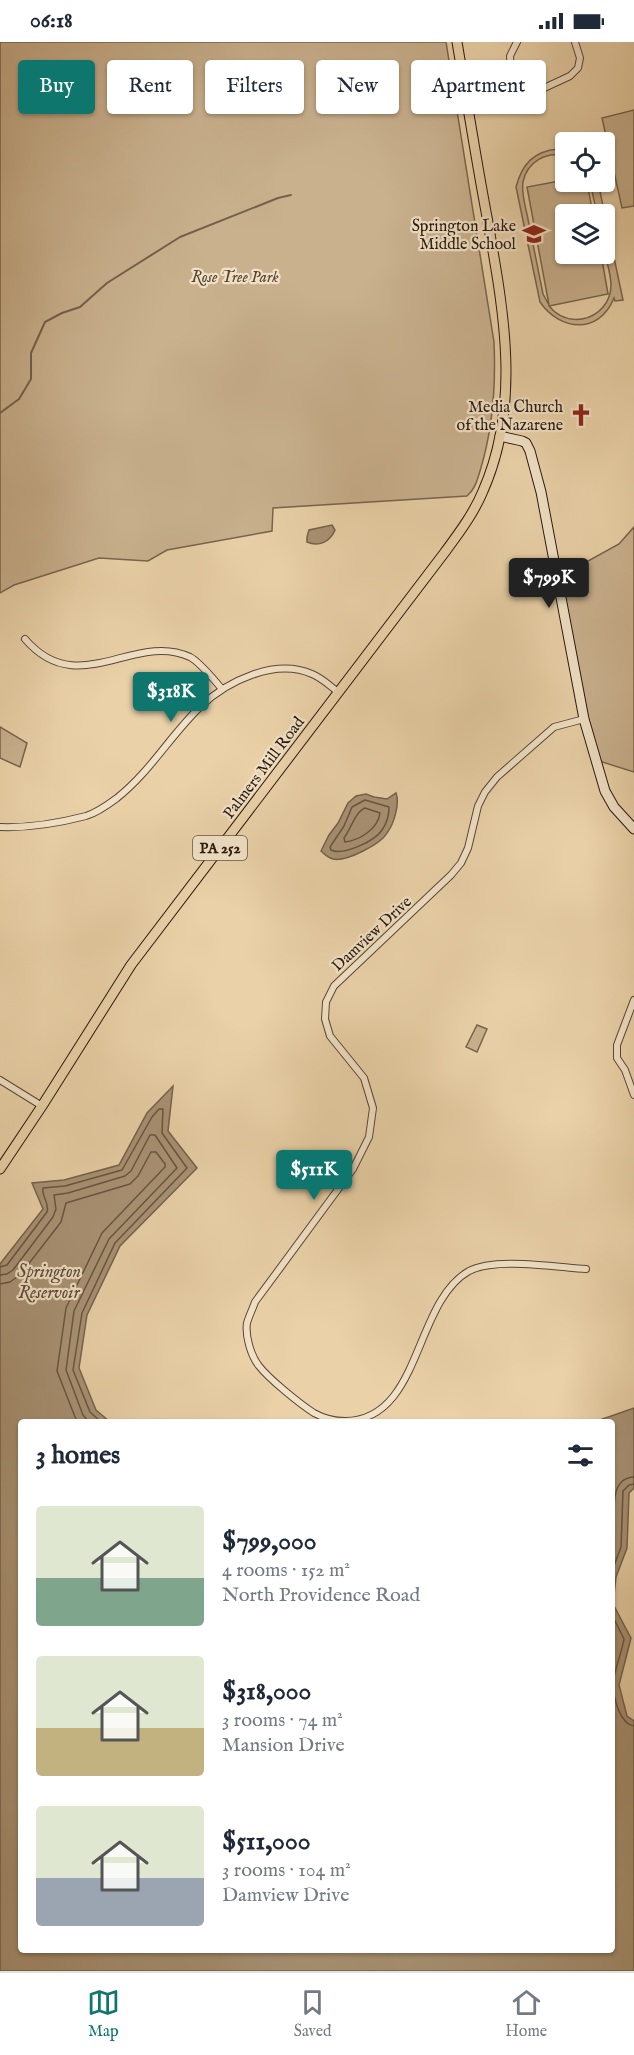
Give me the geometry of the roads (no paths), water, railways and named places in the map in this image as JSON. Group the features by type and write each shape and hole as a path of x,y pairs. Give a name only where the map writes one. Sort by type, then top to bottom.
{"main road":[{"name":"PA 252","path":"457,42 460,60"},
{"name":"PA 252","path":"469,114 505,338 507,388 501,436"},
{"name":"Palmers Mill Road","path":"0,1169 130,965 456,538 483,492 501,436"},
{"path":"501,436 526,443 530,451 541,492 584,719 605,791 614,807 634,829"}],"street":[{"path":"510,60 517,42"},
{"path":"546,87 570,76 578,68 580,58 575,42"},
{"path":"25,639 35,651 50,659 78,667 126,658 144,652 168,652 191,657 222,689"},
{"path":"0,827 88,815 116,799 141,777 200,706 222,689 252,674 297,669 313,674 338,692"},
{"name":"Damview Drive","path":"330,1419 315,1413 266,1374 256,1363 248,1336 247,1323 255,1302 353,1169 369,1137 373,1108 364,1078 330,1036 325,1019 326,1002 334,986 451,875 468,848 478,806 485,792 497,777 554,727 584,719"},
{"path":"634,1000 617,1045 617,1058 625,1070 634,1095"},
{"path":"0,1080 42,1106"},
{"name":"Damview Drive","path":"354,1419 364,1418 387,1404 394,1396 402,1384 437,1309 452,1286 469,1271 488,1264 586,1269"}],"water":[{"path":"332,525 335,530 327,540 320,544 307,542 309,530"},
{"path":"396,793 397,808 394,819 390,829 378,842 346,858 331,858 321,851 348,803 356,796 366,794 387,799"},
{"name":"Springton Reservoir","path":"173,1086 168,1131 197,1168 120,1246 87,1315 79,1368 96,1410 106,1419 18,1419 18,1953 615,1953 615,1608 631,1638 619,1685 627,1716 634,1721 634,1971 0,1971 0,1264 43,1209 32,1183 64,1180 119,1165 147,1113"},
{"name":"Springton Reservoir","path":"634,1408 634,1488 629,1493 627,1548 615,1586 615,1419 603,1419"}],"waterway":[{"path":"0,413 19,399 31,379 31,353 45,322 80,307 107,283 180,237 291,195"}],"place":[{"name":"Springton Lake Middle School","path":"534,234"},
{"name":"Media Church of the Nazarene","path":"581,415"}],"park label":[{"name":"Rose Tree Park","path":"235,276"}]}
